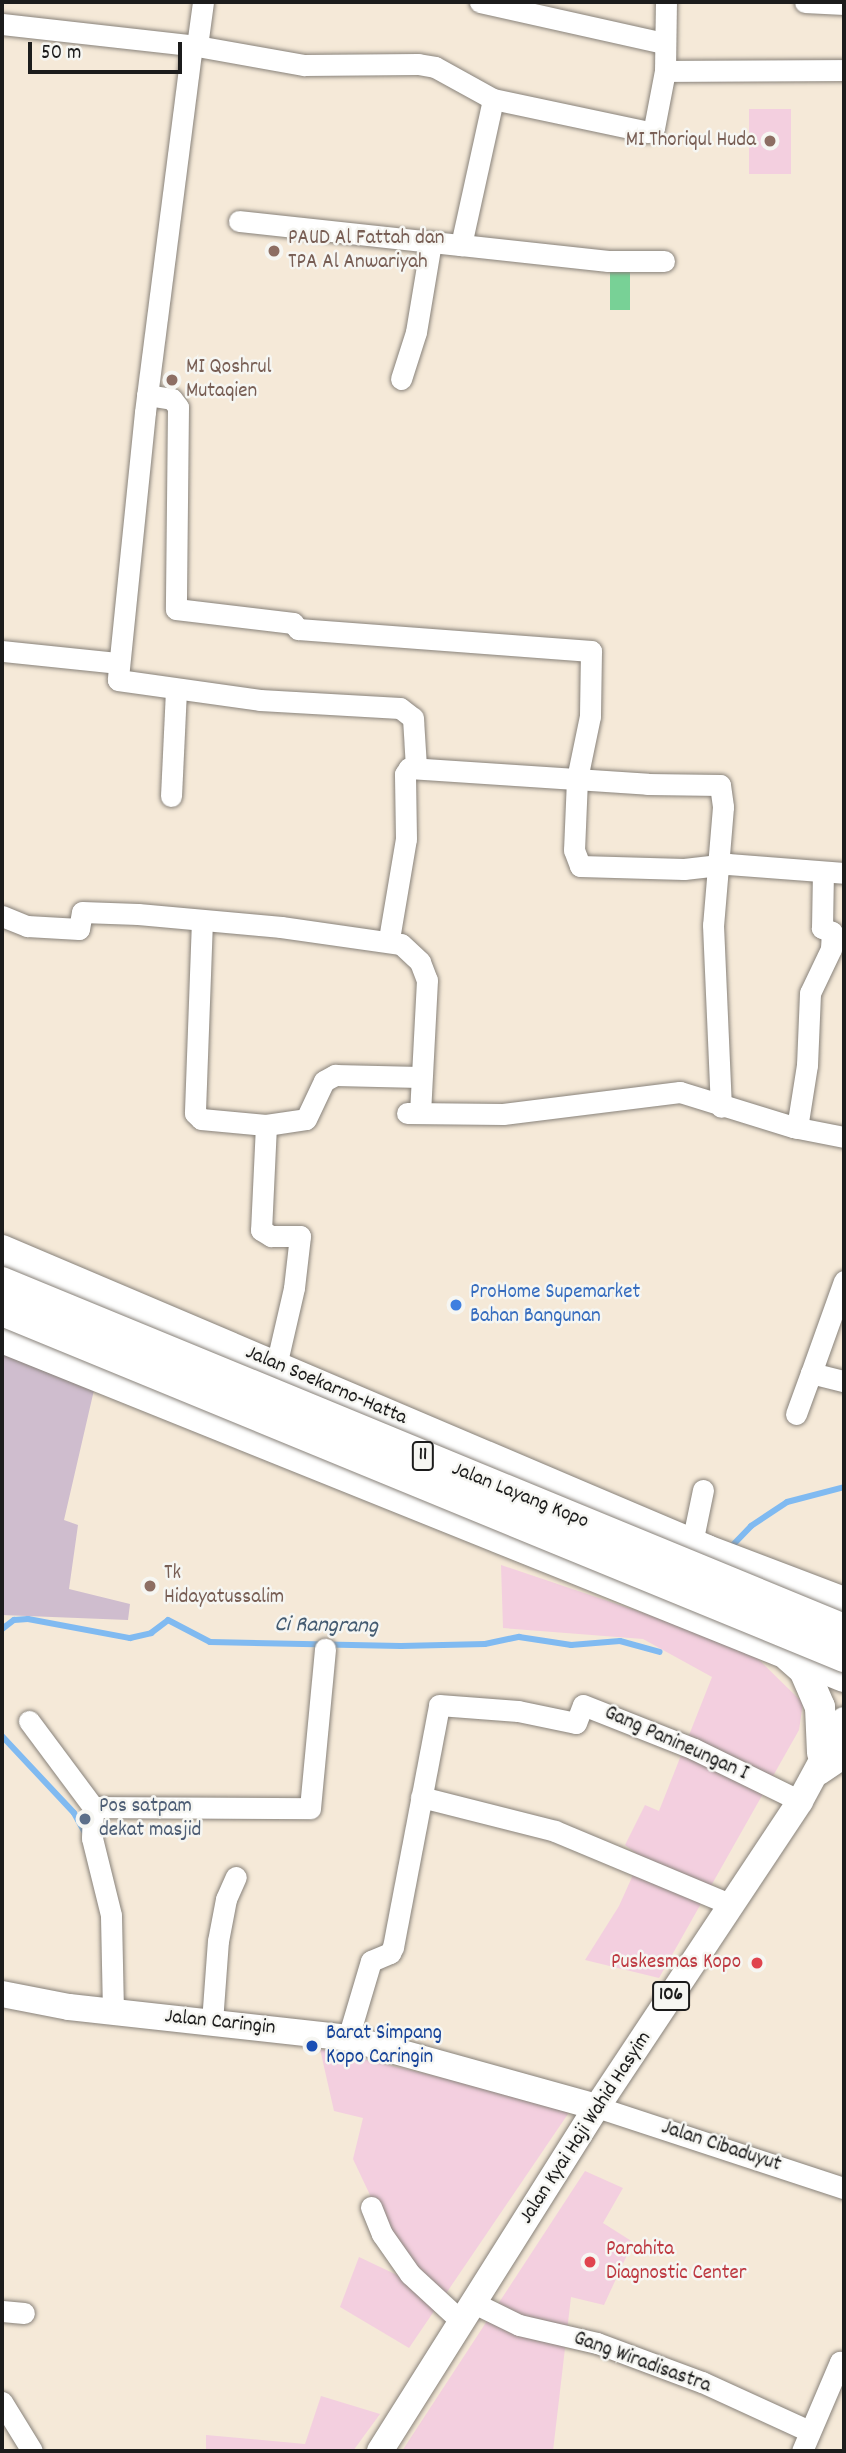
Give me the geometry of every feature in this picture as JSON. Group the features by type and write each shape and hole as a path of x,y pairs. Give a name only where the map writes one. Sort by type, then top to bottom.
{"highway":[{"name":"Jalan Soekarno-Hatta","path":"2,1250 627,1513 692,1543 835,1596"},
{"name":"Jalan Layang Kopo","path":"2,1282 844,1629"},
{"name":"Jalan Layang Kopo","path":"2,1311 844,1657"},
{"path":"2,1338 603,1584 844,1677"},
{"path":"603,1584 634,1581 652,1555 644,1526 627,1513"},
{"path":"783,1653 811,1683 834,1759"}],"main road":[{"name":"Jalan Kyai Haji Wahid Hasyim","path":"380,2451 597,2107 800,1801 834,1759 844,1720"},
{"name":"Jalan Caringin","path":"2,1994 113,2012 348,2038 597,2107"}],"street":[{"path":"203,2 147,395 118,663 119,681 260,700 400,708 413,718 416,767"},
{"path":"480,2 663,43"},
{"path":"2,24 195,46 304,65 426,66 493,99 648,132 654,128 665,71 663,43 666,2"},
{"path":"805,2 844,4"},
{"path":"665,71 844,70"},
{"path":"461,245 493,99"},
{"path":"239,221 608,261 664,261"},
{"path":"401,379 416,332 431,242"},
{"path":"147,395 172,399 178,407 176,609 293,623 298,629 591,651 590,716 577,779 574,850 580,866 684,869 716,865 834,873 822,928 832,932 831,949 810,993 807,1065 797,1128"},
{"path":"2,651 118,663"},
{"path":"171,796 176,689"},
{"path":"389,939 406,839 405,774 416,767 577,779 720,785 723,807 716,865 714,949 727,1109"},
{"path":"2,916 27,926 79,929 82,912 202,920 389,939 420,962 427,980 420,1077 413,1113 503,1114 607,1104 658,1092 680,1092 727,1109 797,1128 844,1137"},
{"path":"202,920 195,1114 234,1125 266,1125 306,1119 324,1080 335,1075 420,1077"},
{"path":"266,1125 261,1230 271,1236 300,1236 294,1288 276,1366"},
{"path":"796,1415 844,1281"},
{"path":"811,1373 844,1381"},
{"path":"692,1543 703,1490"},
{"path":"93,1807 310,1808 325,1649"},
{"name":"Gang Panineungan I","path":"421,1797 436,1707 518,1712 576,1723 583,1705 694,1749 800,1801"},
{"path":"29,1721 93,1807 92,1839 111,1915 113,2012"},
{"path":"348,2038 371,1961 390,1953 393,1947 421,1797 555,1831 732,1905"},
{"path":"212,2022 218,1941 226,1899 236,1877"},
{"name":"Jalan Cibaduyut","path":"597,2107 844,2188"},
{"name":"Gang Wiradisastra","path":"371,2207 382,2234 410,2274 466,2312 597,2343 702,2382 806,2441"},
{"path":"2,2311 24,2313"},
{"path":"806,2441 840,2362 844,2363"},
{"path":"2,2402 32,2451"}],"shaded area":[{"name":"MI Thoriqul Huda","path":"749,109 791,109 791,174 749,174"},
{"path":"2,1342 94,1390 64,1520 78,1525 69,1589 130,1604 128,1620 2,1615"},
{"path":"501,1565 747,1648 803,1703 799,1730 659,1978 585,1960 619,1906 641,1857 625,1845 645,1805 659,1811 712,1677 643,1639 503,1628"},
{"path":"320,2049 572,2108 409,2348 340,2307 359,2257 397,2275 403,2265 353,2159 363,2118 334,2111"},
{"path":"585,2171 623,2188 603,2223 633,2242 604,2305 571,2297 553,2451 402,2451"},
{"path":"321,2396 380,2414 353,2451 206,2451 206,2435 305,2444"}],"green space":[{"path":"610,264 630,264 630,310 610,310"}],"waterway":[{"name":"Ci Rangrang","path":"729,1549 751,1526 787,1502 844,1487"},
{"name":"Ci Rangrang","path":"2,1629 14,1620 28,1619 130,1638 151,1633 168,1620 210,1642 401,1646 485,1644 519,1637 571,1645 620,1641 660,1652"},
{"path":"2,1736 74,1813 85,1833"}],"place":[{"name":"MI Thoriqul Huda","path":"770,141"},
{"name":"PAUD Al Fattah dan TPA Al Anwariyah","path":"274,251"},
{"name":"MI Qoshrul Mutaqien","path":"172,380"},
{"name":"ProHome Supemarket Bahan Bangunan","path":"456,1305"},
{"name":"Tk Hidayatussalim","path":"150,1586"},
{"name":"Pos satpam dekat masjid","path":"85,1819"},
{"name":"Puskesmas Kopo","path":"757,1963"},
{"name":"Barat Simpang Kopo Caringin","path":"312,2046"},
{"name":"Parahita Diagnostic Center","path":"590,2262"}]}
